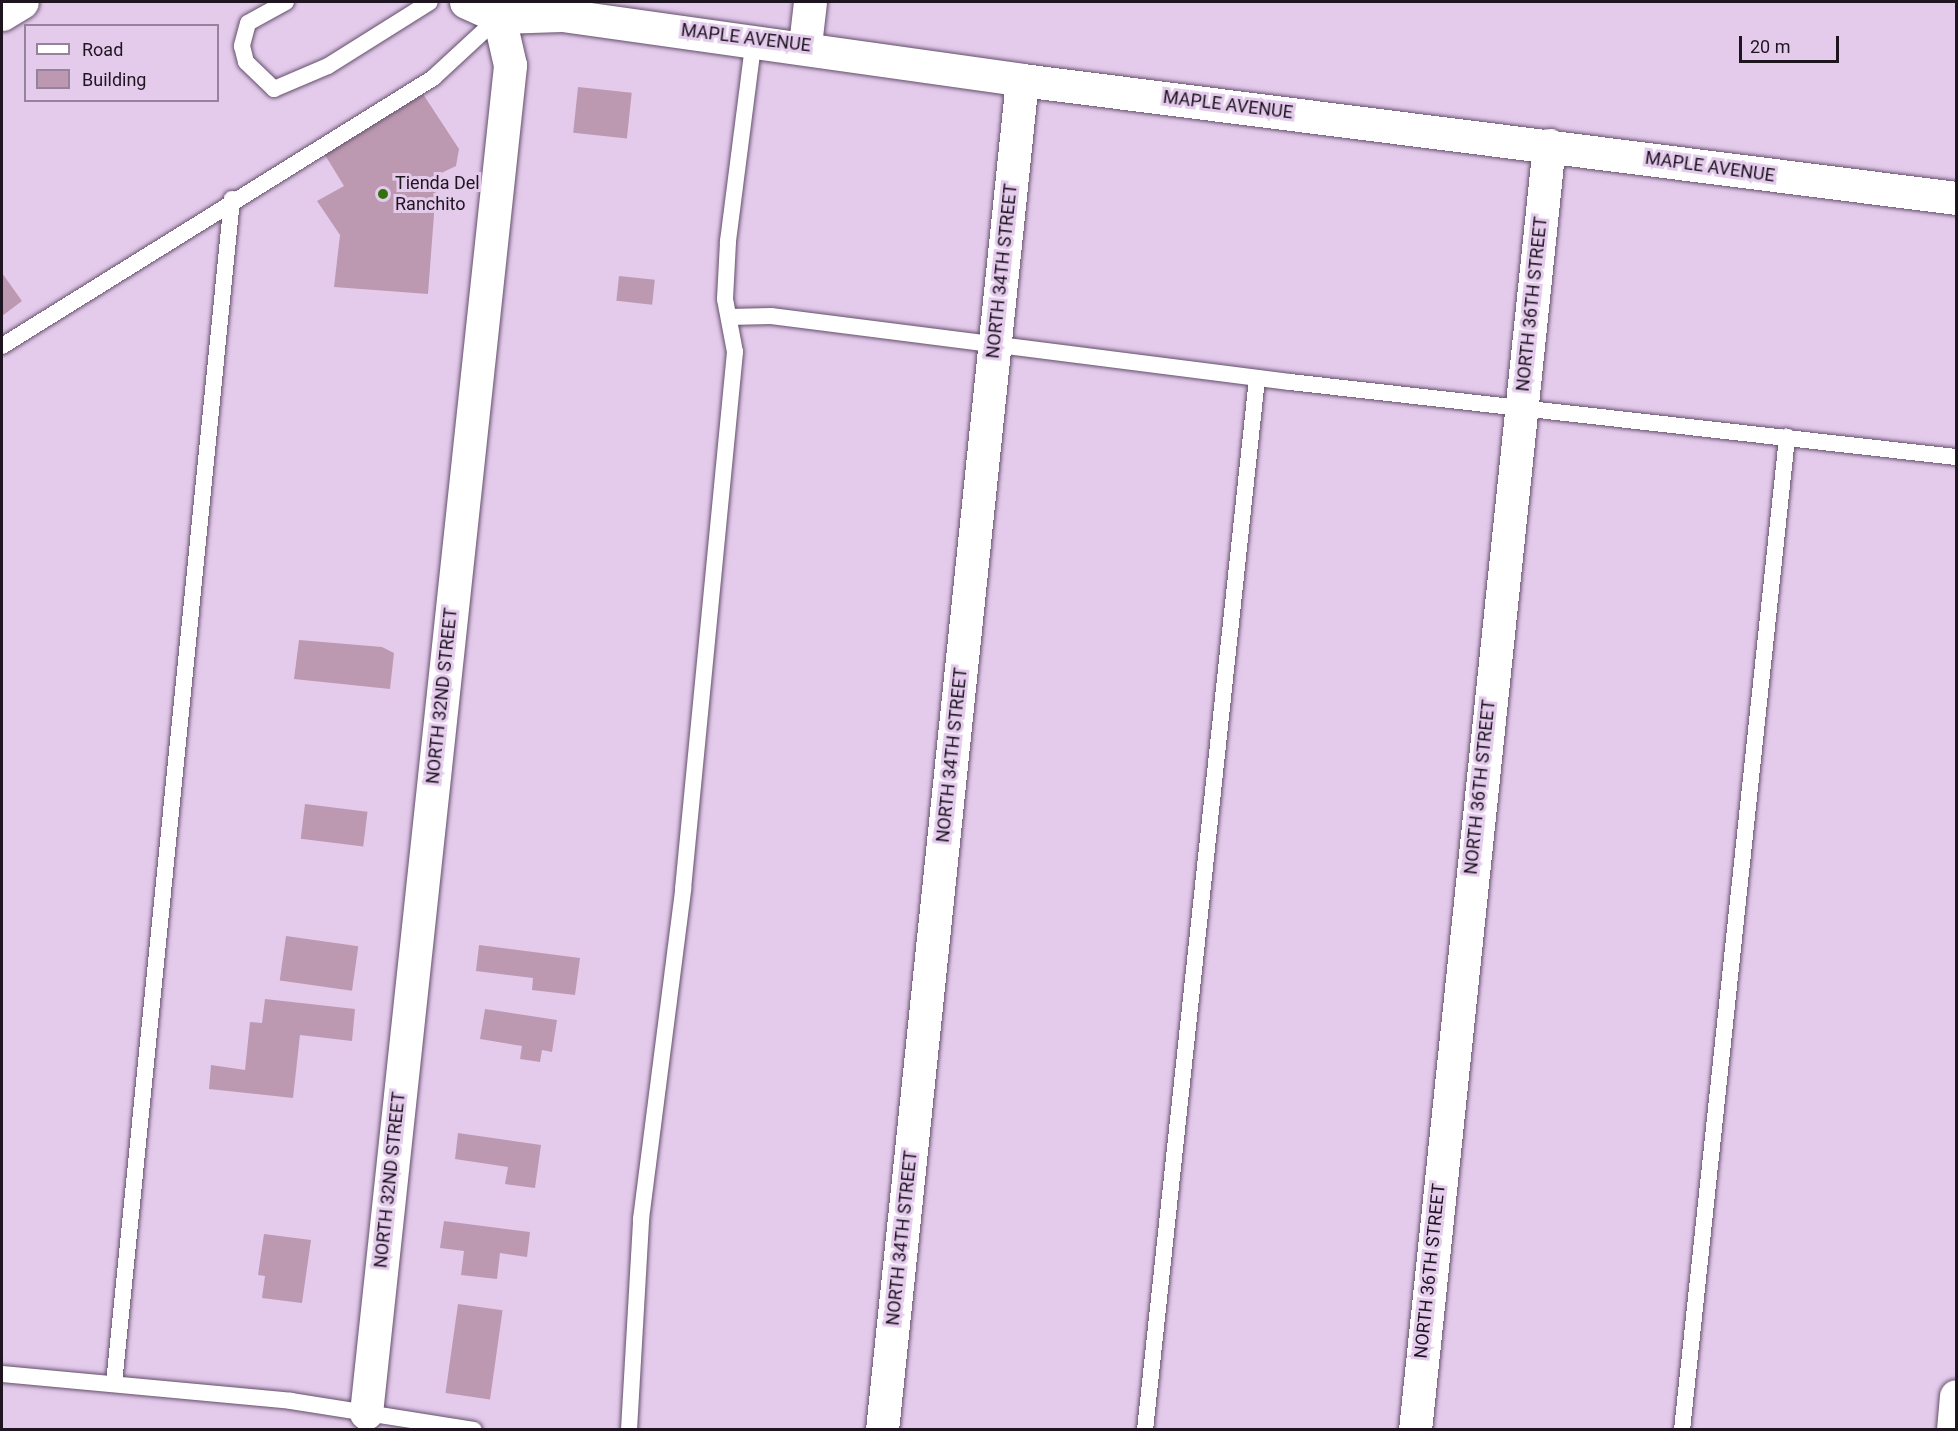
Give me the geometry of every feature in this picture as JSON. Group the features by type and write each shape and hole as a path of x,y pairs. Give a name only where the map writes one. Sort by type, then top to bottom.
{"street":[{"path":"2,14 22,2"},
{"path":"466,2 499,16"},
{"path":"805,45 810,2"},
{"name":"MAPLE AVENUE","path":"499,16 544,13 805,45 1022,80 1956,198"},
{"name":"NORTH 32ND STREET","path":"366,1413 510,64 499,16"},
{"name":"NORTH 34TH STREET","path":"882,1430 1022,80"},
{"name":"NORTH 36TH STREET","path":"1415,1430 1549,145"},
{"path":"1953,1430 1956,1396"}],"lane":[{"path":"286,2 248,24 242,46 246,62 274,89 327,66 430,2"},
{"path":"2,346 232,199 433,78 499,16"},
{"path":"629,1430 641,1219 683,889 735,352 725,299 735,158 754,39"},
{"path":"114,1384 232,199"},
{"path":"729,317 771,316 1257,378 1956,456"},
{"path":"1145,1430 1257,378"},
{"path":"1682,1430 1787,437"},
{"path":"2,1374 114,1384 366,1413 474,1430"}],"building":[{"path":"578,87 632,93 627,138 573,133"},
{"name":"Tienda Del Ranchito","path":"423,94 459,149 456,166 437,175 428,294 334,287 340,235 317,201 344,186 325,155"},
{"path":"2,273 22,301 2,316"},
{"path":"619,276 655,280 652,305 616,301"},
{"path":"299,640 382,647 394,653 390,689 294,679"},
{"path":"305,804 368,812 363,846 301,839"},
{"path":"286,936 358,946 352,991 280,981"},
{"path":"479,945 580,958 575,995 532,990 533,978 476,971"},
{"path":"265,999 355,1009 352,1041 300,1035 293,1098 209,1089 211,1065 245,1070 250,1022 262,1023"},
{"path":"485,1009 557,1020 552,1052 542,1050 540,1062 520,1059 522,1046 480,1039"},
{"path":"458,1133 541,1145 535,1188 505,1184 508,1167 455,1159"},
{"path":"444,1221 530,1232 527,1257 500,1253 497,1279 461,1275 464,1251 440,1248"},
{"path":"264,1234 311,1240 302,1303 262,1298 265,1276 258,1275"},
{"path":"458,1304 503,1310 490,1399 445,1393"}],"place":[{"name":"Tienda Del Ranchito","path":"383,194"}]}
